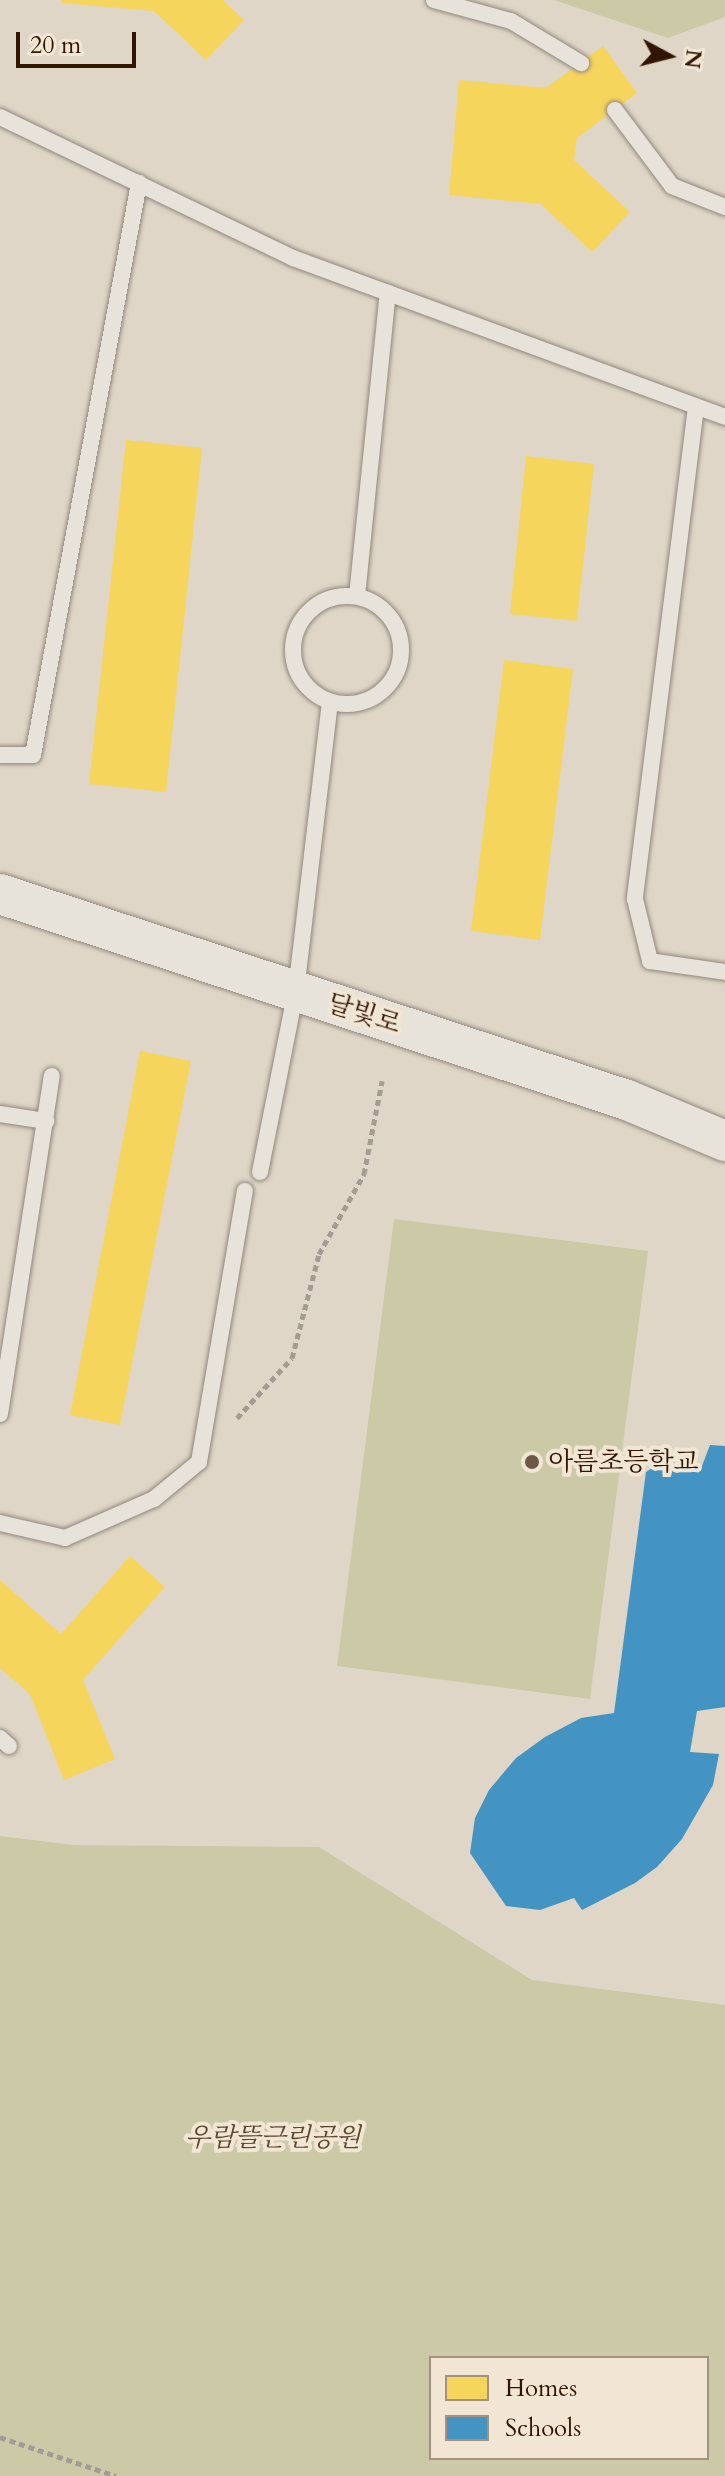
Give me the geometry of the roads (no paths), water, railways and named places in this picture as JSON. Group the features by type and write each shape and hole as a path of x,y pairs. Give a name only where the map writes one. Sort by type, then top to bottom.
{"street":[{"name":"달빛로","path":"0,894 627,1100 725,1141"}],"lane":[{"path":"434,0 511,21 581,63"},
{"path":"615,110 672,186 725,207"},
{"path":"0,117 293,258 725,417"},
{"path":"0,755 33,755 139,183"},
{"path":"357,596 388,293"},
{"path":"696,407 635,899 650,961 725,972"},
{"path":"339,596 357,596 374,601 398,627 402,645 401,663 394,679 382,693 366,702 348,705 330,702 314,694 294,664 293,645 303,620 322,601 339,596"},
{"path":"260,1172 296,991 330,702"},
{"path":"0,1414 52,1076"},
{"path":"0,1114 46,1121"},
{"path":"0,1523 65,1538 154,1499 199,1462 245,1191"}],"place":[{"name":"아름초등학교","path":"532,1462"}],"park label":[{"name":"우람뜰근린공원","path":"273,2138"}]}
